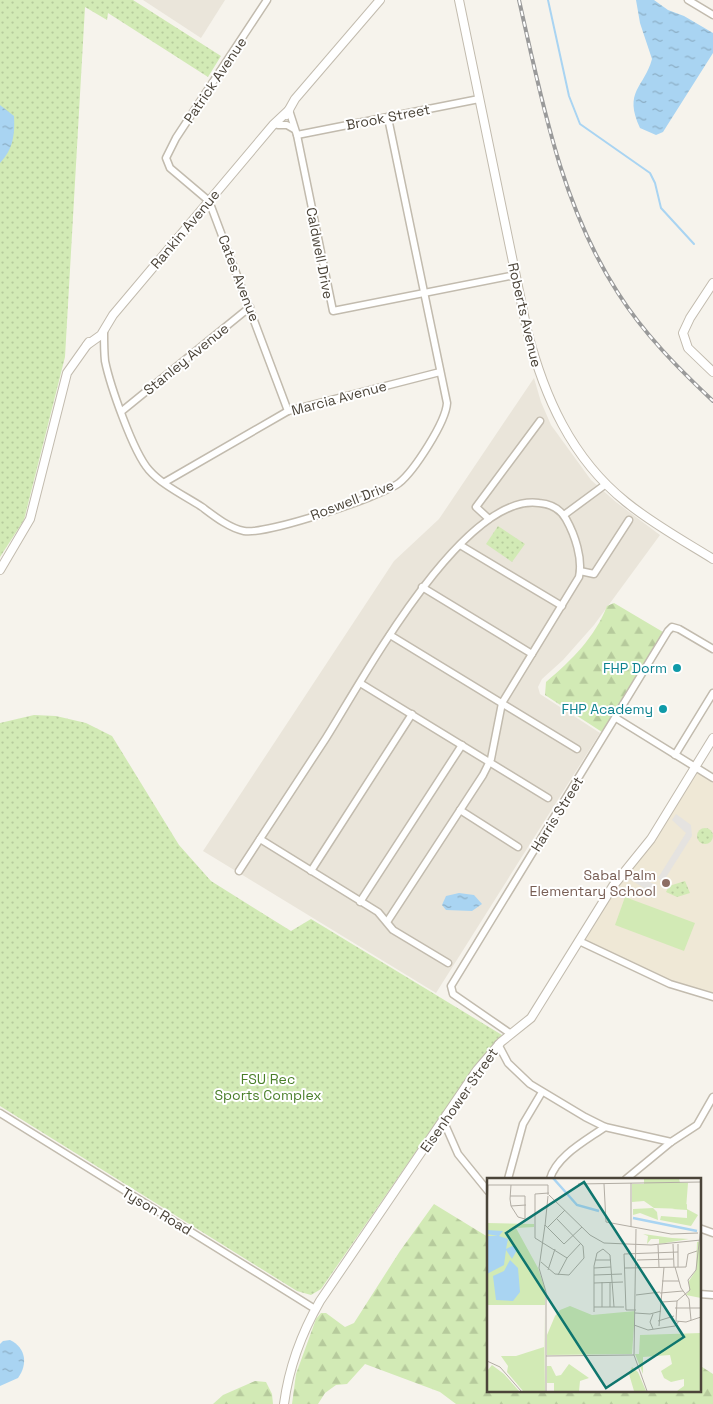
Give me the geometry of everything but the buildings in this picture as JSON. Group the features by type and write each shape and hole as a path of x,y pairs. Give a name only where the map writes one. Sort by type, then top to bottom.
{"street":[{"name":"Patrick Avenue","path":"166,161 171,147 267,0"},
{"name":"Rankin Avenue","path":"269,130 278,125 295,99 380,0"},
{"name":"Roberts Avenue","path":"458,0 535,362 550,402 583,458 606,484 644,515 713,559"},
{"path":"688,0 713,16"},
{"name":"Brook Street","path":"295,132 388,118 479,99"},
{"name":"Rankin Avenue","path":"0,570 30,519 67,373 87,345 104,331 113,315 269,130 289,110"},
{"name":"Caldwell Drive","path":"289,110 333,311 516,275"},
{"name":"Roswell Drive","path":"104,331 106,361 122,412 147,468 231,526 254,532 334,509 388,489 407,475 444,416 447,403 388,118"},
{"path":"278,125 287,125 295,132"},
{"name":"Cates Avenue","path":"166,161 170,168 209,201 288,411"},
{"path":"713,283 690,318 683,333 686,344 692,353 713,372"},
{"name":"Stanley Avenue","path":"122,412 250,308"},
{"name":"Marcia Avenue","path":"165,482 288,411 440,372"},
{"path":"489,518 476,507 540,421"},
{"path":"564,515 606,484"},
{"path":"239,871 422,587 460,545 489,518 506,507 526,502 543,503 556,507 564,515 577,548 580,571 575,585 502,703 490,762 387,922"},
{"path":"580,571 594,574 628,520"},
{"path":"460,545 562,606"},
{"path":"422,587 532,654"},
{"name":"Harris Street","path":"511,1034 453,994 451,986 668,631 672,627 679,629 713,649"},
{"path":"390,635 577,748"},
{"path":"360,683 548,798"},
{"path":"675,755 713,693"},
{"path":"311,871 412,714"},
{"path":"616,718 713,778"},
{"name":"Eisenhower Street","path":"284,1404 294,1355 315,1309 468,1082 498,1044 531,1018 613,886 651,839 713,738"},
{"path":"360,902 462,745"},
{"path":"460,810 518,847"},
{"path":"260,839 378,912 394,930 448,963"},
{"path":"579,941 670,984 713,997"},
{"path":"498,1044 508,1063 542,1092 605,1127 671,1142"},
{"path":"508,1178 523,1124 542,1092"},
{"path":"627,1178 671,1142 697,1125 713,1097"},
{"name":"Tyson Road","path":"0,1113 315,1309"},
{"path":"443,1120 458,1154 487,1189"},
{"path":"550,1178 556,1166 563,1159 605,1127"},
{"path":"700,1228 713,1232"},
{"path":"700,1294 713,1295"}],"shaded area":[{"path":"143,0 225,0 201,38"},
{"path":"534,378 541,402 551,425 591,480 616,502 660,535 594,625 563,660 542,679 538,687 540,694 600,733 436,993 203,851 394,561 439,519"},
{"name":"Sabal Palm Elementary School","path":"695,774 700,774 713,782 713,995 674,983 584,940 620,881 650,846"},
{"path":"676,814 691,825 692,836 663,882 658,878 686,833 672,820"},
{"path":"633,874 654,884 651,892 629,879"}],"green space":[{"path":"0,0 133,0 221,56 208,77 108,13 107,20 85,7 65,357 24,520 0,557"},
{"path":"498,526 525,544 512,562 486,544"},
{"path":"614,603 663,632 605,734 545,695 546,682 582,647 596,628 607,606"},
{"name":"FSU Rec Sports Complex","path":"34,715 56,716 86,723 112,736 179,845 211,881 291,931 311,919 502,1035 477,1063 321,1289 311,1295 297,1291 0,1106 0,723"},
{"path":"705,828 713,836 705,844 697,836"},
{"path":"685,881 690,893 677,897 666,892 669,886"},
{"path":"625,897 695,923 684,951 615,925"},
{"path":"434,1204 487,1236 487,1392 700,1392 700,1366 713,1374 713,1404 456,1404 440,1392 365,1364 347,1384 336,1385 325,1393 318,1404 292,1404 296,1374 316,1319 321,1313 326,1313 345,1327 354,1323 400,1251"},
{"path":"255,1381 266,1382 272,1394 273,1404 213,1404 223,1395"}],"water":[{"path":"636,0 654,0 668,10 684,16 713,33 713,53 663,132 656,135 640,128 635,116 634,98 652,59 640,23"},
{"path":"0,105 14,116 14,123 10,147 0,163"},
{"path":"459,893 474,895 482,904 472,911 446,910 442,905 446,896"},
{"path":"10,1340 22,1352 24,1357 23,1367 18,1378 0,1386 0,1344 3,1341"}],"waterway":[{"path":"548,0 569,96 580,124 650,173 655,183 661,208 694,244"}],"railway":[{"path":"519,0 545,114 556,151 568,188 598,259 639,323 674,363 713,401"}],"place":[{"name":"FHP Dorm","path":"677,668"},
{"name":"FHP Academy","path":"663,709"},
{"name":"Sabal Palm Elementary School","path":"666,883"}]}
